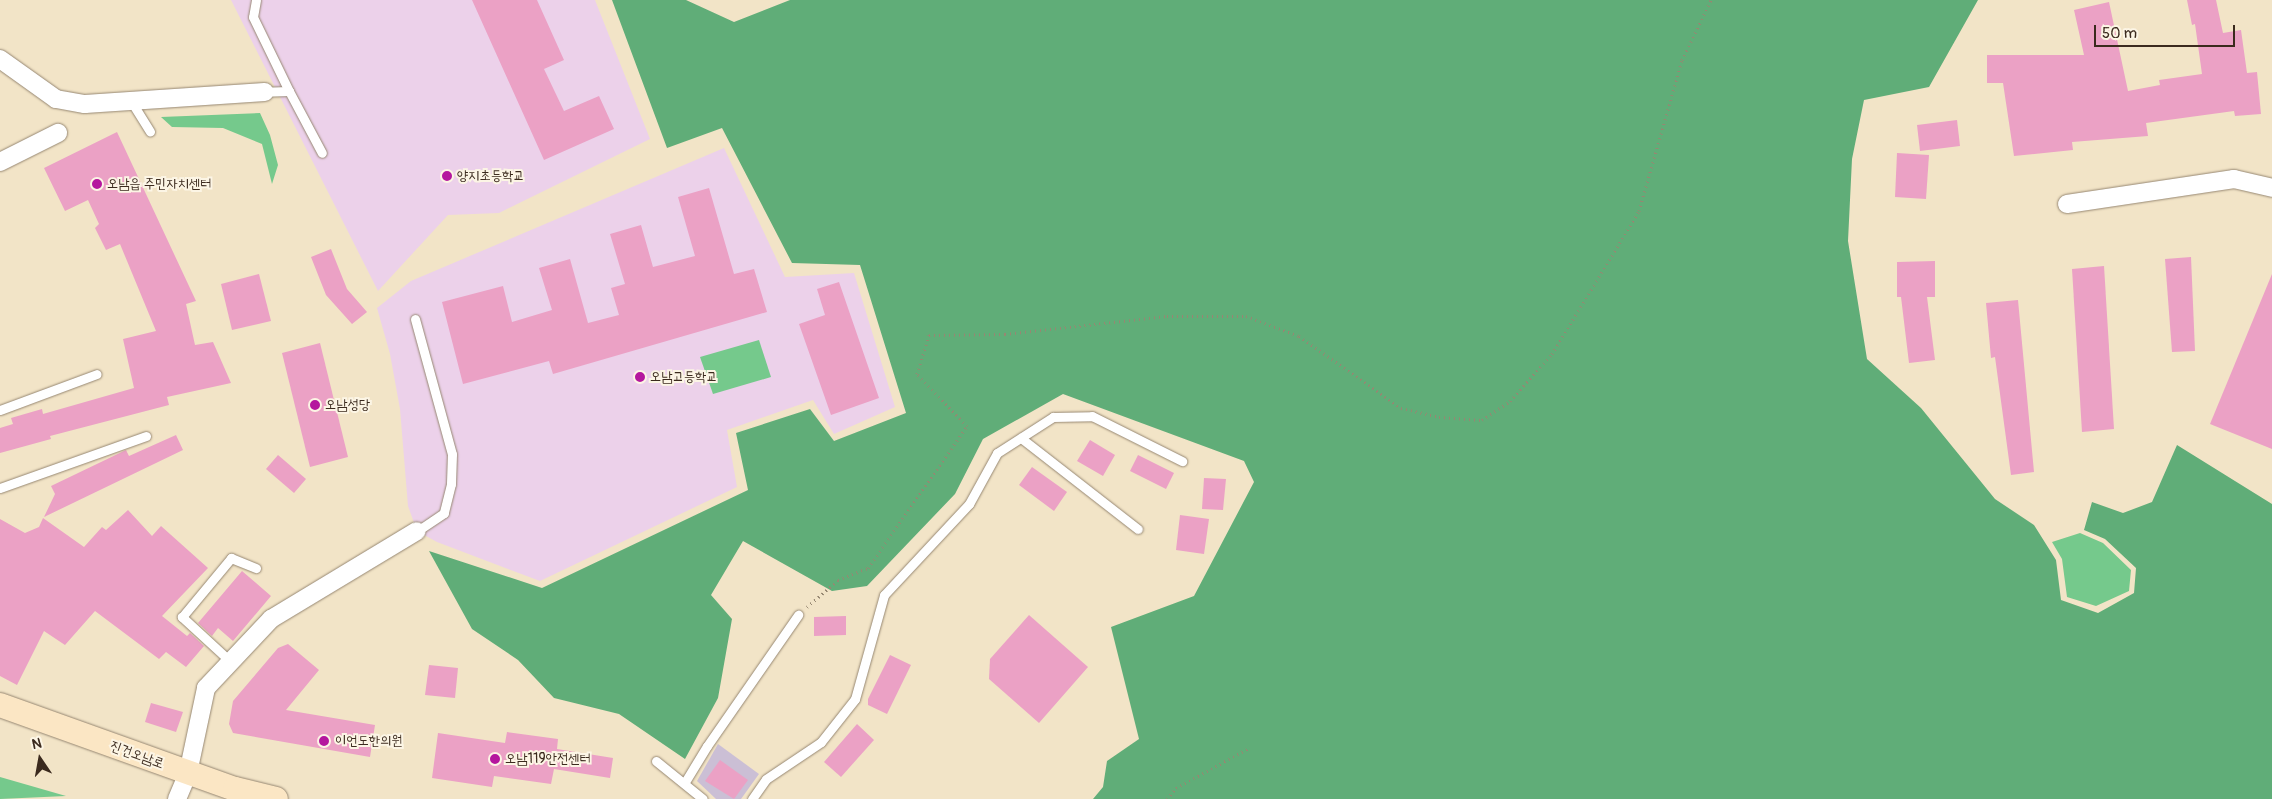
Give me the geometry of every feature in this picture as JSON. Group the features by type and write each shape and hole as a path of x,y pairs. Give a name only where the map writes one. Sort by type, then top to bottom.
{"main road":[{"name":"진건오남로","path":"0,705 188,773 235,789 276,799"}],"street":[{"path":"0,59 56,100 85,104 265,92"},
{"path":"0,162 58,133"},
{"path":"2067,204 2234,179 2272,188"},
{"path":"177,799 188,773 206,688 271,619 417,531"}],"lane":[{"path":"256,0 253,17 322,153"},
{"path":"265,92 289,91"},
{"path":"130,101 150,131"},
{"path":"415,319 452,454 451,484 444,512 417,531"},
{"path":"0,410 97,374"},
{"path":"752,799 766,779 822,742 855,699 884,595 969,504 997,453 1053,417 1092,416 1182,461"},
{"path":"0,488 146,436"},
{"path":"1021,438 1138,529"},
{"path":"231,662 182,617 231,558 256,568"},
{"path":"685,782 707,746 798,615"},
{"path":"656,761 685,782 703,799"}],"path":[{"path":"798,615 838,580 868,568 967,426 917,374 929,335 1005,334 1167,316 1246,316 1299,336 1401,408 1439,417 1482,420 1510,401 1552,354 1639,211 1682,60 1711,0"},
{"path":"1167,799 1176,788 1249,748"}],"shaded area":[{"name":"양지초등학교","path":"231,0 595,0 650,139 499,213 448,215 378,291"},
{"name":"오남고등학교","path":"724,148 785,277 854,273 895,407 834,434 813,400 727,430 737,487 540,581 437,542 417,531 408,506 400,409 390,354 377,308 411,281"},
{"path":"718,744 759,774 741,799 716,799 697,781"}],"green space":[{"path":"612,0 686,0 734,22 790,0 1978,0 1929,87 1864,100 1852,159 1848,241 1867,359 1921,408 1995,499 2034,525 2056,560 2061,600 2098,613 2134,593 2136,568 2105,539 2084,530 2092,502 2123,513 2152,502 2177,445 2272,504 2272,799 1093,799 1103,787 1107,761 1139,739 1111,627 1194,596 1254,482 1244,461 1063,394 983,439 955,494 867,586 832,591 743,541 711,595 732,619 718,698 685,759 619,714 554,698 518,660 472,629 429,551 542,588 748,490 736,433 810,409 834,441 906,413 860,265 792,263 722,128 667,148"},
{"path":"260,113 270,135 278,165 272,184 262,144 223,128 172,127 161,117"},
{"path":"759,340 771,377 713,394 700,357"},
{"path":"2080,533 2103,543 2131,570 2129,591 2096,606 2067,597 2062,559 2052,542"},
{"path":"0,777 66,796 0,799"}],"building":[{"path":"472,0 537,0 564,60 544,69 564,111 599,96 614,129 544,160"},
{"path":"2187,0 2216,0 2223,33 2241,30 2247,73 2257,72 2261,114 2235,116 2234,111 2146,123 2148,136 2072,142 2073,150 2014,156 2003,83 1987,83 1987,55 2084,55 2074,10 2109,2 2128,91 2160,85 2159,80 2202,74 2195,24 2192,25"},
{"path":"1957,120 1960,146 1920,151 1917,125"},
{"path":"117,132 196,301 186,304 195,345 213,342 231,383 167,397 169,405 50,436 51,439 0,453 0,428 13,424 11,418 42,409 43,414 134,388 123,339 156,331 120,244 106,250 95,228 99,224 88,200 65,211 44,168"},
{"path":"1897,153 1929,155 1926,199 1895,197"},
{"path":"709,188 734,274 754,269 767,312 553,374 549,361 463,384 442,302 503,286 512,322 552,310 539,268 570,259 588,323 619,315 611,288 625,284 610,234 641,225 653,267 695,256 678,197"},
{"path":"331,249 347,289 367,312 352,324 326,295 311,257"},
{"path":"2191,257 2195,351 2172,352 2165,259"},
{"path":"1935,261 1935,297 1927,297 1935,360 1909,363 1901,297 1897,297 1897,262"},
{"path":"2104,266 2114,429 2082,432 2072,269"},
{"path":"259,274 271,321 232,330 221,284"},
{"path":"2272,274 2272,449 2210,424"},
{"path":"839,282 879,398 831,415 799,324 825,315 817,289"},
{"path":"2018,300 2034,472 2011,475 1995,357 1991,358 1986,303"},
{"name":"오남성당","path":"320,343 348,457 310,467 282,353"},
{"path":"176,435 183,450 44,517 55,494 51,486 126,450 129,456"},
{"path":"1090,440 1115,455 1103,476 1077,461"},
{"path":"278,455 306,479 294,493 266,469"},
{"path":"1138,455 1174,473 1166,489 1130,471"},
{"path":"1032,467 1067,492 1054,511 1019,485"},
{"path":"1204,478 1226,479 1223,510 1202,509"},
{"path":"128,510 152,536 161,526 208,568 162,616 187,636 190,633 204,646 186,667 166,652 159,659 95,611 65,645 44,631 17,685 0,676 0,519 25,533 39,527 43,518 84,547 102,527 106,530"},
{"path":"1180,515 1209,519 1204,554 1176,550"},
{"path":"242,571 271,596 233,641 218,628 212,636 198,623"},
{"path":"1029,615 1088,667 1039,723 989,679 990,659"},
{"path":"846,616 846,635 814,636 814,617"},
{"path":"288,644 319,670 286,710 375,725 370,757 233,733 229,724 233,701 278,648"},
{"path":"890,655 911,665 887,714 868,705 868,699"},
{"path":"429,665 458,668 455,698 425,695"},
{"path":"151,703 183,712 176,732 145,722"},
{"path":"857,724 874,740 841,777 824,762"},
{"name":"오남119안전센터","path":"507,732 558,739 557,749 613,758 610,778 554,769 551,784 494,776 492,787 432,778 438,733 505,743"},
{"path":"720,760 748,780 734,799 705,781"}],"place":[{"name":"양지초등학교","path":"447,176"},
{"name":"오남읍 주민자치센터","path":"97,184"},
{"name":"오남고등학교","path":"640,377"},
{"name":"오남성당","path":"315,405"},
{"name":"이언도한의원","path":"324,741"},
{"name":"오남119안전센터","path":"495,759"}]}
